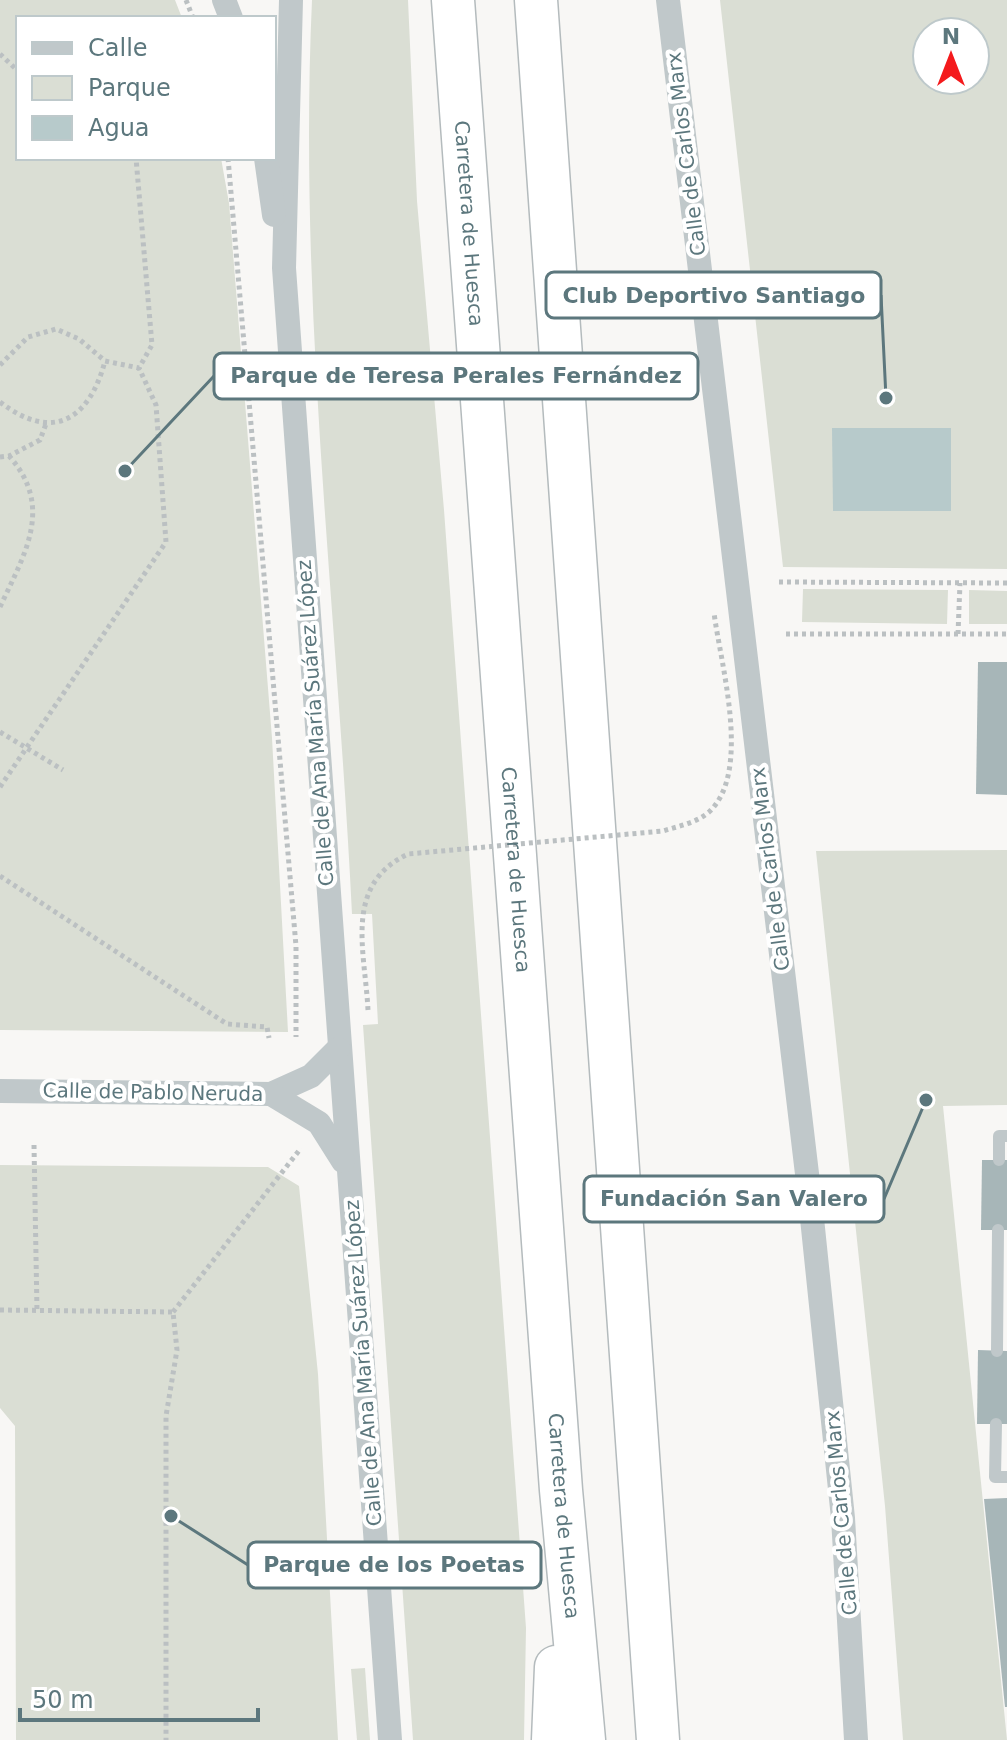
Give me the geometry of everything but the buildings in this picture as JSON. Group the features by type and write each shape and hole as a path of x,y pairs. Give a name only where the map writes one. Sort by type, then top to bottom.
{"highway":[{"name":"Carretera de Huesca","path":"453,0 561,1490 584,1740"},
{"path":"536,0 658,1740"},
{"path":"553,1740 561,1490"}],"street":[{"name":"Calle de Ana María Suárez López","path":"284,268 291,0"},
{"name":"Calle de Carlos Marx","path":"668,0 813,1230 840,1488 856,1740"},
{"name":"Calle de Ana María Suárez López","path":"266,160 284,268 390,1740"},
{"name":"Calle de Pablo Neruda","path":"0,1091 271,1094 311,1076 338,1049"},
{"name":"Calle de Ana María Suárez López","path":"271,1094 319,1123 338,1151 350,1178"}],"lane":[{"path":"999,1160 999,1136 1007,1136"},
{"path":"997,1351 998,1230"},
{"path":"996,1424 995,1477 1007,1477"}],"path":[{"path":"0,54 16,69"},
{"path":"136,160 152,345 139,368"},
{"name":"Calle de Ana María Suárez López","path":"228,160 273,675 283,831 296,946 296,1037"},
{"path":"0,365 28,337 56,329 79,339 105,361 139,368"},
{"path":"0,402 16,414 46,424 74,418 98,386 105,361"},
{"path":"0,787 24,747 166,542 156,405 139,368"},
{"path":"0,457 9,456 40,440 46,424"},
{"path":"0,607 29,547 33,508 26,475 9,456"},
{"path":"779,582 1007,583"},
{"path":"958,634 960,583"},
{"path":"368,1010 363,906 378,873 390,863 408,854 663,831 697,821 710,811 726,791 732,770 732,743 714,613"},
{"path":"786,634 1007,634"},
{"path":"0,732 63,770"},
{"path":"0,876 227,1024 267,1027 269,1038"},
{"path":"34,1145 37,1311"},
{"path":"166,1740 166,1416 177,1350 173,1312 301,1148"},
{"path":"0,1310 173,1312"}],"green space":[{"path":"0,0 175,0 181,16 16,16 16,160 221,160 229,203 272,738 288,1032 0,1030"},
{"path":"312,0 408,0 417,201 444,510 526,1628 524,1740 413,1740 363,1025 378,1024 372,914 352,914 321,457 310,229"},
{"path":"720,0 1007,0 1007,569 783,567"},
{"path":"803,589 948,590 947,624 802,622"},
{"path":"969,590 1007,591 1007,624 969,624"},
{"path":"1007,850 1007,1105 943,1106 1007,1740 903,1740 885,1506 816,851"},
{"path":"0,1165 268,1167 299,1186 318,1374 338,1740 16,1740 15,1426 0,1408"},
{"path":"365,1668 370,1740 357,1740 351,1669"}],"water":[{"path":"832,428 951,428 951,511 833,511"}],"place":[{"name":"Club Deportivo Santiago","path":"886,398"},
{"name":"Parque de Teresa Perales Fernández","path":"125,471"},
{"name":"Fundación San Valero","path":"926,1100"},
{"name":"Parque de los Poetas","path":"171,1516"}]}
